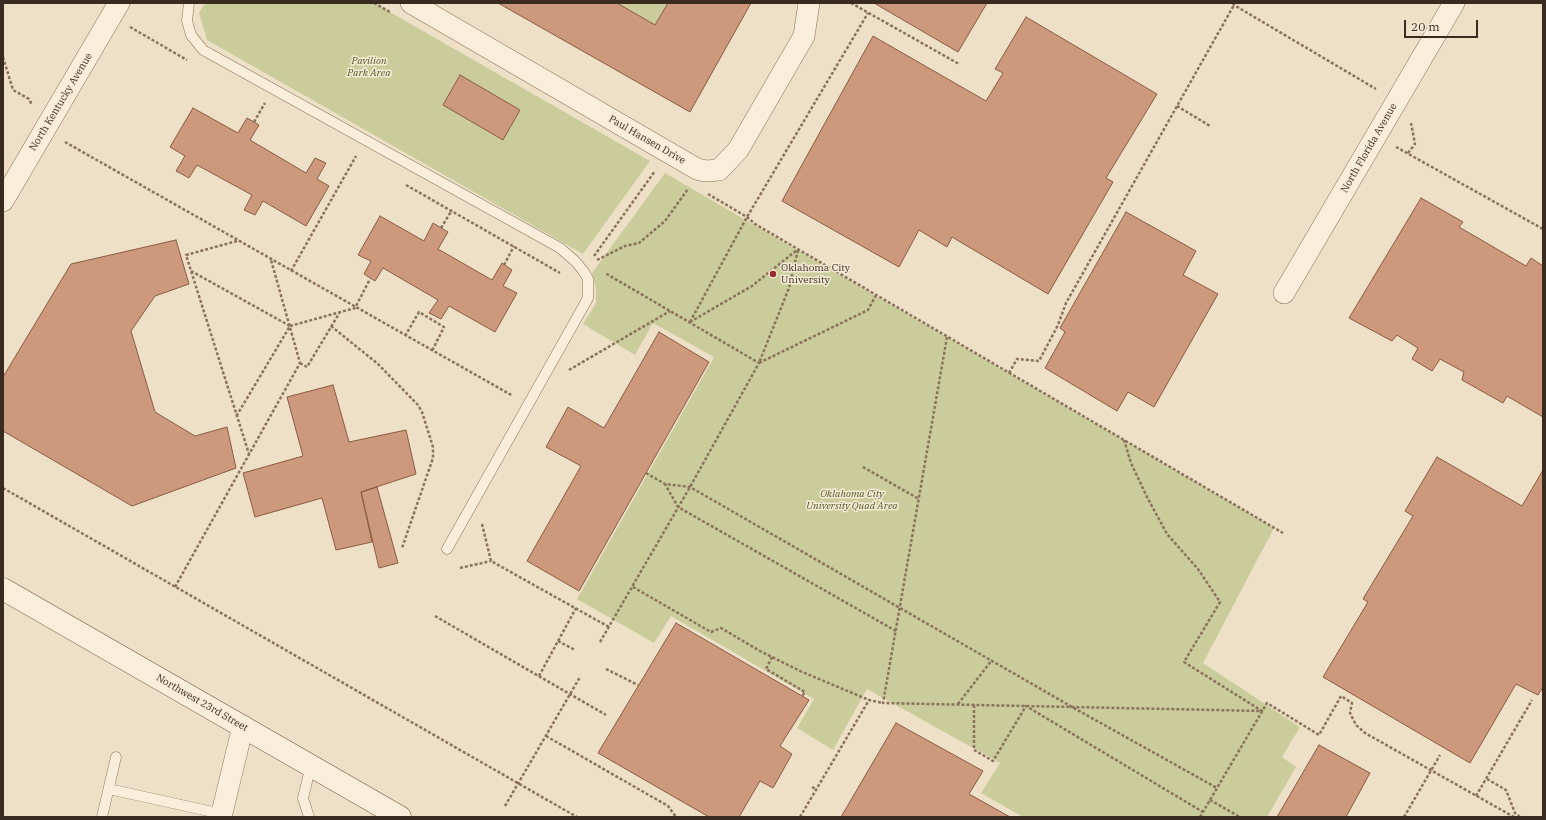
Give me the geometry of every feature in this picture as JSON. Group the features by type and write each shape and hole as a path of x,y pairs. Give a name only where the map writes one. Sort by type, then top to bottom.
{"main road":[{"name":"Northwest 23rd Street","path":"3,589 400,817"}],"street":[{"name":"North Kentucky Avenue","path":"4,199 119,3"},
{"name":"Paul Hansen Drive","path":"403,9 697,169 705,171 719,170 738,150 804,36 809,3"},
{"name":"North Florida Avenue","path":"1284,294 1454,3"},
{"path":"222,816 242,726"}],"lane":[{"path":"189,3 187,21 191,35 203,50 560,248 576,262 587,268 588,298 476,500 447,549"},
{"path":"102,817 116,757"},
{"path":"309,817 303,798 311,765"},
{"path":"109,789 222,816"}],"path":[{"path":"374,3 403,9"},
{"path":"851,3 959,64"},
{"path":"1009,373 1017,359 1039,361 1058,325 1066,303 1234,4 1378,90 1412,125 1415,144 1408,153"},
{"path":"690,322 747,217 868,13"},
{"path":"1177,106 1210,126"},
{"path":"1376,136 1543,230"},
{"path":"291,271 356,156"},
{"path":"91,157 355,308 513,396"},
{"path":"587,268 659,166"},
{"path":"587,268 625,246 639,243 664,221 691,185"},
{"path":"704,192 747,217 755,224 798,250 1283,533"},
{"path":"441,228 461,194"},
{"path":"504,265 524,229"},
{"path":"238,241 186,255 249,455"},
{"path":"690,322 752,286 798,250"},
{"path":"600,642 759,363 789,288 798,250"},
{"path":"175,587 300,363 271,260"},
{"path":"587,268 670,310 759,363"},
{"path":"191,271 290,326"},
{"path":"237,415 290,326 355,308 370,279"},
{"path":"759,363 868,310 876,295"},
{"path":"539,387 670,310"},
{"path":"300,363 307,367 340,312"},
{"path":"405,336 419,312 444,328 432,351"},
{"path":"331,326 378,364 418,405 422,412 433,447 433,458 402,548"},
{"path":"883,703 947,337"},
{"path":"509,403 517,390"},
{"path":"1124,440 1131,463 1167,534 1198,569 1220,602 1184,662 1262,711"},
{"path":"863,467 919,499"},
{"path":"646,473 665,484 690,486 1072,707 1217,788"},
{"path":"665,484 678,507 896,631"},
{"path":"3,488 577,817"},
{"path":"476,500 491,561"},
{"path":"460,568 491,561 609,627"},
{"path":"632,587 711,632 721,628 800,671 869,700 883,703 1262,711"},
{"path":"539,676 576,608"},
{"path":"435,616 606,715"},
{"path":"558,641 575,650"},
{"path":"772,657 766,669 805,692 802,696"},
{"path":"958,704 992,660"},
{"path":"606,669 638,685"},
{"path":"505,806 571,695 580,677"},
{"path":"1200,817 1267,703 1319,735 1341,696 1352,703 1350,713 1356,725 1365,733 1514,817"},
{"path":"800,817 869,700"},
{"path":"1476,796 1532,700"},
{"path":"974,705 974,750 993,761 1026,706"},
{"path":"1026,706 1203,812"},
{"path":"546,736 668,806 676,817"},
{"path":"1404,817 1440,755"},
{"path":"1487,779 1506,790 1515,813 1520,817"},
{"path":"812,787 816,789"},
{"path":"1210,800 1240,817"}],"green space":[{"name":"Pavilion Park Area","path":"205,3 374,3 650,161 583,254 207,40 199,13"},
{"path":"617,3 668,3 655,25"},
{"name":"Oklahoma City University Quad Area","path":"665,173 1274,528 1203,663 1300,727 1282,757 1296,767 1267,817 1023,817 981,793 1000,763 867,689 833,750 797,728 814,699 671,616 654,643 577,599 714,357 653,323 635,355 583,324 596,303 596,289 592,273"}],"building":[{"path":"498,3 617,3 655,25 668,3 751,3 690,112"},
{"path":"874,3 987,3 958,52"},
{"path":"1026,17 1157,94 1106,178 1113,182 1048,294 952,237 947,247 919,230 899,267 782,201 873,36 986,101 1003,73 995,69"},
{"path":"460,75 520,110 503,140 443,105"},
{"path":"193,108 238,133 247,118 259,125 250,140 306,173 315,158 326,163 317,179 329,186 306,226 263,201 255,215 244,210 252,195 197,165 189,178 176,171 185,156 170,147"},
{"path":"1421,198 1463,222 1459,227 1526,266 1531,258 1543,266 1543,417 1507,396 1503,403 1462,380 1464,372 1440,359 1432,371 1412,359 1418,348 1397,335 1392,341 1349,318"},
{"path":"1126,212 1196,251 1183,275 1218,294 1154,407 1128,392 1117,411 1045,368 1065,332 1060,328"},
{"path":"380,216 424,241 433,223 448,232 438,249 492,280 502,263 512,270 503,286 517,293 495,332 449,306 441,319 429,313 438,300 383,268 375,281 364,274 371,261 358,255"},
{"path":"176,240 189,284 155,296 131,331 155,412 195,436 227,427 236,468 132,506 3,431 3,377 71,264"},
{"path":"659,332 709,362 579,591 527,561 581,466 546,447 568,407 604,428"},
{"path":"333,385 349,442 406,430 416,474 361,492 372,542 336,550 322,498 255,517 243,473 303,456 287,397"},
{"path":"1437,457 1522,506 1543,470 1543,687 1538,695 1516,684 1470,763 1323,677 1368,602 1363,599 1413,516 1405,511"},
{"path":"377,487 398,563 379,568 361,492"},
{"path":"676,623 809,700 780,746 792,754 773,788 760,781 739,817 709,817 598,753"},
{"path":"896,723 983,771 969,794 1010,817 841,817"},
{"path":"1319,745 1370,773 1346,817 1277,817"}],"place":[{"name":"Oklahoma City University","path":"773,274"}]}
